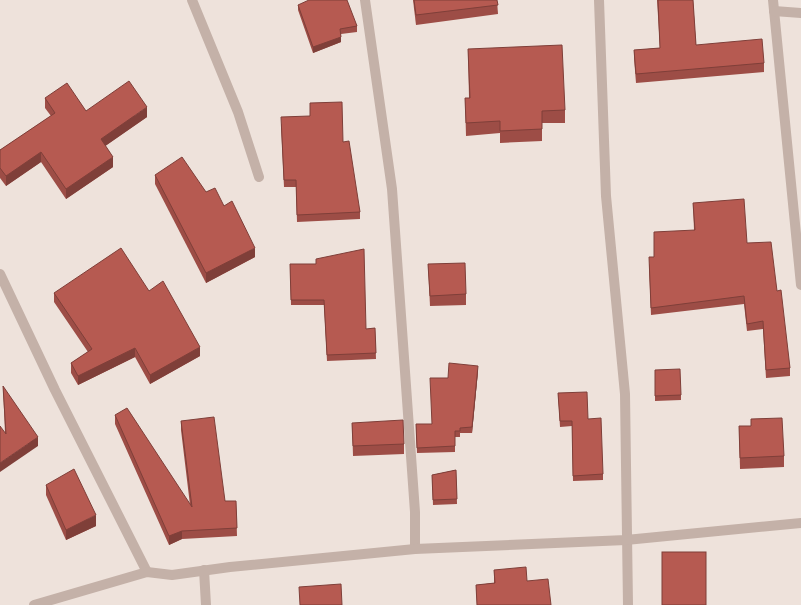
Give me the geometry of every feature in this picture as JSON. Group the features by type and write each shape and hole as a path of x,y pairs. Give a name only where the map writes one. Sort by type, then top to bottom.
{"street":[{"path":"192,0 238,112 259,177"},
{"path":"366,0 392,189 415,512 415,549"},
{"path":"599,0 606,196 625,394 628,605"},
{"path":"773,0 801,285"},
{"path":"774,11 801,13"},
{"path":"0,274 55,390 147,572"},
{"path":"34,605 147,572 172,575 204,570 415,549 626,540 801,523"},
{"path":"204,570 206,605"}],"building":[{"path":"309,0 347,0 357,26 340,29 341,37 313,47 298,5"},
{"path":"414,0 497,0 498,5 416,15"},
{"path":"658,0 693,0 696,45 762,39 764,63 636,74 634,50 660,48"},
{"path":"562,45 565,110 542,111 542,129 500,131 500,121 466,123 465,98 470,98 468,49"},
{"path":"129,81 147,107 101,139 113,157 66,189 41,152 6,176 0,168 0,150 55,113 45,98 67,83 86,111"},
{"path":"342,102 343,142 349,141 360,212 297,215 296,180 284,180 281,117 310,116 310,103"},
{"path":"182,157 206,192 215,188 224,206 232,201 255,248 206,273 155,175"},
{"path":"744,199 747,243 771,242 777,291 781,290 790,368 766,370 763,321 747,324 744,296 651,308 649,257 654,257 654,232 695,230 693,203"},
{"path":"121,248 149,291 163,281 200,347 150,375 135,348 78,376 71,363 92,349 54,293"},
{"path":"364,249 366,329 375,328 376,353 327,355 324,300 291,300 290,264 316,264 316,259"},
{"path":"465,263 466,294 430,296 428,264"},
{"path":"449,363 478,366 472,427 460,428 460,431 455,431 455,446 417,448 416,424 432,424 430,378 448,378"},
{"path":"680,369 681,395 655,396 655,370"},
{"path":"3,386 38,437 0,463 0,426 6,434"},
{"path":"587,392 588,419 601,418 603,474 573,476 572,421 560,421 558,393"},
{"path":"127,408 192,507 181,421 214,417 225,501 236,501 237,528 182,531 169,536 115,415"},
{"path":"782,418 784,456 740,458 739,426 751,426 751,419"},
{"path":"403,420 404,444 353,446 352,423"},
{"path":"74,469 96,515 66,530 46,485"},
{"path":"456,470 457,499 433,500 432,475"},
{"path":"662,552 706,552 706,605 662,605"},
{"path":"526,567 527,581 548,579 551,605 477,605 476,585 495,583 494,570"},
{"path":"341,584 342,605 300,605 299,587"}]}
